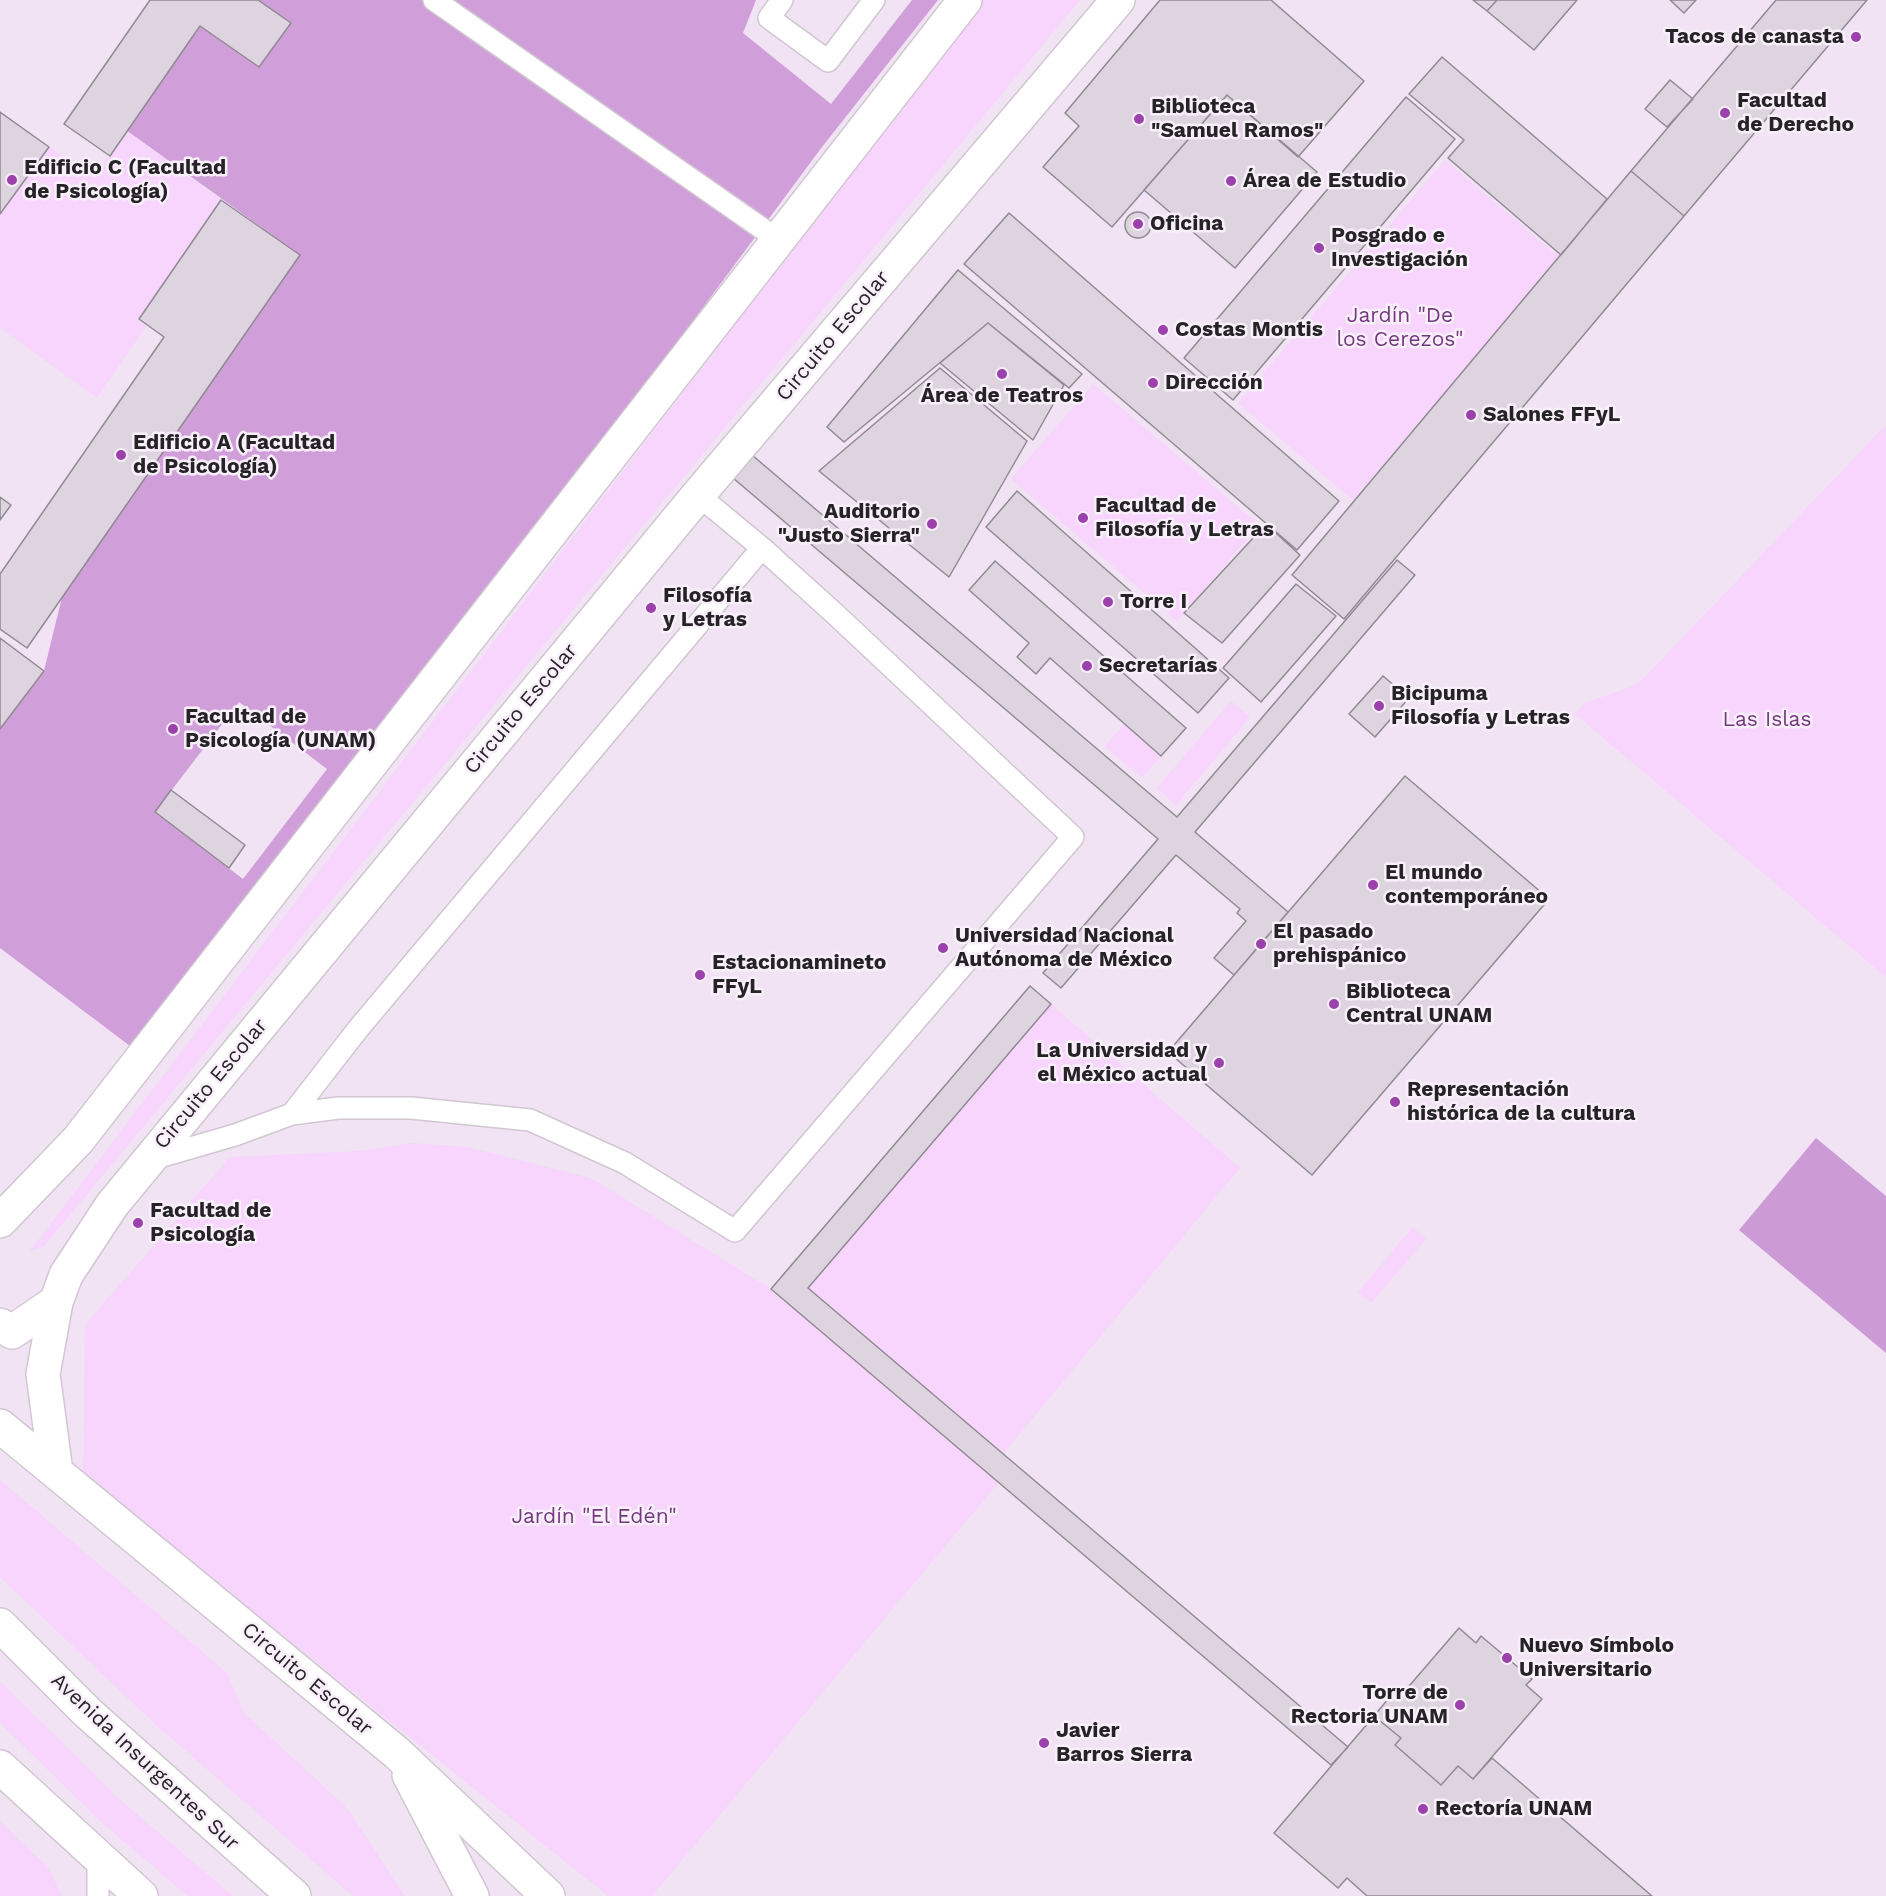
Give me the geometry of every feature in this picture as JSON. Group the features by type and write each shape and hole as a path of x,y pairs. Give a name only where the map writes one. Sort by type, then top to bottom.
{"street":[{"path":"0,1221 85,1131 780,241 965,0"},
{"name":"Circuito Escolar","path":"56,1472 43,1374 56,1302 66,1275 99,1225 148,1160 698,495 1118,0"},
{"path":"0,1325 12,1332 56,1302"},
{"name":"Circuito Escolar","path":"0,1426 397,1753 548,1896"},
{"name":"Avenida Insurgentes Sur","path":"0,1625 88,1713 294,1896"},
{"path":"397,1753 472,1896"},
{"path":"0,1767 141,1896"},
{"path":"98,1858 115,1896"}],"lane":[{"path":"434,0 780,241"},
{"path":"782,0 769,18 828,61 874,0"},
{"path":"148,1160 235,1135 292,1114 338,1108 411,1108 530,1120 625,1163 735,1231 1073,837 762,548 698,495"},
{"path":"292,1114 358,1029 762,548"},
{"path":"98,1858 98,1896"}],"shaded area":[{"name":"Universidad Nacional Autónoma de México","path":"0,0 1886,0 1886,1896 0,1896"},
{"path":"258,0 756,0 743,33 831,104 912,0 938,0 822,147 146,1058 0,948 0,729 44,671 62,597 300,255 126,130 200,26 259,67 290,23","holes":["239,702 327,769 243,879 155,812"]},
{"path":"1816,1138 1886,1196 1886,1353 1739,1230"}],"green space":[{"path":"982,0 1080,0 44,1246 29,1252"},
{"path":"126,130 221,200 139,318 147,325 97,398 0,328 0,214 49,147 94,178"},
{"name":"Jardín \"De los Cerezos\"","path":"1445,160 1559,257 1353,500 1238,403"},
{"path":"1093,384 1259,525 1177,621 1011,479"},
{"name":"Las Islas","path":"1886,425 1886,977 1575,714 1585,703 1638,684"},
{"path":"1231,701 1250,717 1176,805 1157,788"},
{"path":"1124,724 1161,756 1142,778 1105,746"},
{"path":"1051,1004 1240,1168 1003,1454 808,1288"},
{"name":"Jardín \"El Edén\"","path":"411,1143 468,1147 591,1178 771,1289 999,1482 652,1896 608,1896 83,1475 85,1325 230,1157 362,1151"},
{"path":"1413,1227 1426,1239 1371,1303 1358,1292"},
{"path":"0,1480 227,1673 244,1713 347,1808 405,1896 353,1896 155,1724 0,1577"},
{"path":"0,1681 119,1799 233,1896 188,1896 101,1822 0,1723"},
{"path":"0,1821 49,1869 62,1896 0,1896"}],"building":[{"path":"150,0 258,0 291,23 259,67 200,26 110,156 64,124"},
{"name":"Biblioteca \"Samuel Ramos\"","path":"1160,0 1271,0 1364,81 1298,157 1227,95 1112,227 1043,167 1079,126 1065,113"},
{"path":"1473,0 1497,0 1487,11"},
{"path":"1497,0 1577,0 1534,50 1487,11"},
{"path":"1670,0 1696,0 1684,13"},
{"name":"Facultad de Derecho","path":"1776,0 1867,0 1684,216 1631,171"},
{"path":"1442,57 1607,199 1561,255 1448,158 1464,140 1409,94"},
{"path":"1670,80 1693,99 1667,127 1645,109"},
{"name":"Área de Estudio","path":"1227,95 1317,172 1235,268 1144,190"},
{"name":"Posgrado e Investigación","path":"1406,97 1455,139 1233,400 1184,358"},
{"name":"Edificio C (Facultad de Psicología)","path":"0,112 49,147 0,214"},
{"name":"Salones FFyL","path":"1631,171 1684,216 1344,619 1292,575"},
{"name":"Edificio A (Facultad de Psicología)","path":"221,200 300,255 27,648 0,629 0,574 164,337 139,319"},
{"name":"Oficina","path":"1138,212 1147,216 1151,225 1147,234 1138,238 1129,234 1125,225 1129,216"},
{"name":"Dirección","path":"1009,213 1339,501 1297,550 964,264"},
{"path":"958,270 1082,374 1069,388 988,323 844,442 827,427"},
{"name":"Área de Teatros","path":"988,323 1064,385 1033,440 940,363"},
{"name":"Auditorio \"Justo Sierra\"","path":"940,368 1027,441 949,577 819,471"},
{"path":"752,455 1177,817 1397,560 1415,575 1195,832 1288,912 1234,975 1214,958 1246,921 1237,913 1240,909 1176,855 1061,988 1043,973 1158,839 733,478"},
{"name":"Torre I","path":"1017,491 1229,678 1198,713 986,527"},
{"path":"0,497 11,505 0,520"},
{"path":"1266,524 1300,555 1222,643 1184,613"},
{"name":"Secretarías","path":"995,561 1186,728 1161,756 1050,658 1036,674 1017,657 1029,643 969,590"},
{"path":"1296,584 1336,616 1261,702 1223,668"},
{"path":"0,638 44,671 0,729"},
{"name":"Bicipuma Filosofía y Letras","path":"1383,676 1409,698 1375,737 1349,714"},
{"name":"Biblioteca Central UNAM","path":"1405,776 1549,899 1312,1175 1168,1052"},
{"path":"171,790 245,845 229,868 155,812"},
{"path":"1030,986 1051,1004 808,1288 1348,1747 1331,1765 771,1289"},
{"name":"Torre de Rectoria UNAM","path":"1459,1628 1476,1643 1481,1636 1532,1679 1526,1685 1542,1699 1473,1779 1458,1766 1441,1785 1395,1745 1401,1738 1374,1716 1398,1687 1404,1692"},
{"name":"Rectoría UNAM","path":"1374,1716 1401,1738 1395,1745 1441,1785 1458,1766 1473,1779 1492,1758 1652,1896 1367,1896 1347,1878 1338,1888 1274,1833"}],"place":[{"name":"Tacos de canasta","path":"1856,37"},
{"name":"Facultad de Derecho","path":"1725,113"},
{"name":"Biblioteca \"Samuel Ramos\"","path":"1139,119"},
{"name":"Edificio C (Facultad de Psicología)","path":"12,180"},
{"name":"Área de Estudio","path":"1231,181"},
{"name":"Oficina","path":"1138,224"},
{"name":"Posgrado e Investigación","path":"1319,248"},
{"name":"Costas Montis","path":"1163,330"},
{"name":"Área de Teatros","path":"1002,374"},
{"name":"Dirección","path":"1153,383"},
{"name":"Salones FFyL","path":"1471,415"},
{"name":"Edificio A (Facultad de Psicología)","path":"121,455"},
{"name":"Facultad de Filosofía y Letras","path":"1083,518"},
{"name":"Auditorio \"Justo Sierra\"","path":"932,524"},
{"name":"Torre I","path":"1108,602"},
{"name":"Filosofía y Letras","path":"651,608"},
{"name":"Secretarías","path":"1087,666"},
{"name":"Bicipuma Filosofía y Letras","path":"1379,706"},
{"name":"Facultad de Psicología (UNAM)","path":"173,729"},
{"name":"El mundo contemporáneo","path":"1373,885"},
{"name":"El pasado prehispánico","path":"1261,944"},
{"name":"Universidad Nacional Autónoma de México","path":"943,948"},
{"name":"Estacionamineto FFyL","path":"700,975"},
{"name":"Biblioteca Central UNAM","path":"1334,1004"},
{"name":"La Universidad y el México actual","path":"1219,1063"},
{"name":"Representación histórica de la cultura","path":"1395,1102"},
{"name":"Facultad de Psicología","path":"138,1223"},
{"name":"Nuevo Símbolo Universitario","path":"1507,1658"},
{"name":"Torre de Rectoria UNAM","path":"1460,1705"},
{"name":"Javier Barros Sierra","path":"1044,1743"},
{"name":"Rectoría UNAM","path":"1423,1809"}]}
